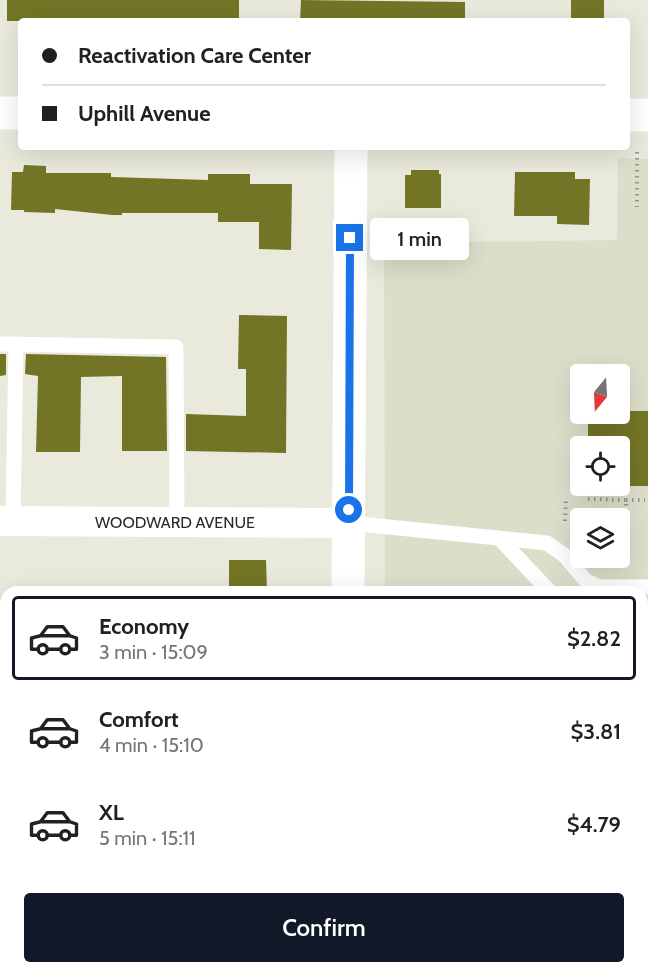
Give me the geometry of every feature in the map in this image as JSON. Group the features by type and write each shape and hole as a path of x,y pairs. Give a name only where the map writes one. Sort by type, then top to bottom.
{"street":[{"path":"0,113 18,113"},
{"path":"630,115 648,115"},
{"path":"348,586 351,150"},
{"name":"WOODWARD AVENUE","path":"7,521 349,523"}],"lane":[{"path":"0,344 176,346 177,522"},
{"path":"7,521 16,344"},
{"path":"349,523 547,543 564,555 586,581 598,586"},
{"path":"499,538 544,586"}],"path":[{"path":"636,152 637,207"},
{"path":"565,521 566,498"},
{"path":"588,500 645,500"},
{"path":"626,500 626,508"}],"shaded area":[{"path":"618,158 648,159 648,586 385,586 384,243 617,240"}],"building":[{"path":"7,0 239,0 239,18 18,18 18,21 7,21"},
{"path":"301,0 465,2 465,18 300,18"},
{"path":"571,0 604,0 604,18 571,18"},
{"path":"24,165 46,166 46,173 111,173 111,177 208,180 208,174 250,174 250,184 292,184 291,250 259,249 259,222 218,222 218,213 122,213 122,215 112,215 55,209 55,213 11,210 12,172 23,172"},
{"path":"411,170 439,170 441,208 405,208 405,175 411,175"},
{"path":"515,172 575,172 575,179 590,179 589,225 557,224 557,216 514,216"},
{"path":"239,315 287,316 286,453 186,451 186,414 246,416 246,369 238,369"},
{"path":"0,354 6,354 6,375 0,376"},
{"path":"26,354 166,357 167,451 122,451 122,376 81,377 80,452 36,452 38,376 25,374"},
{"path":"630,411 648,411 648,486 630,486 630,436 588,436 588,424 630,424"},
{"path":"229,560 266,560 267,586 229,586"}],"route":[{"path":"349,510 350,238"}]}
